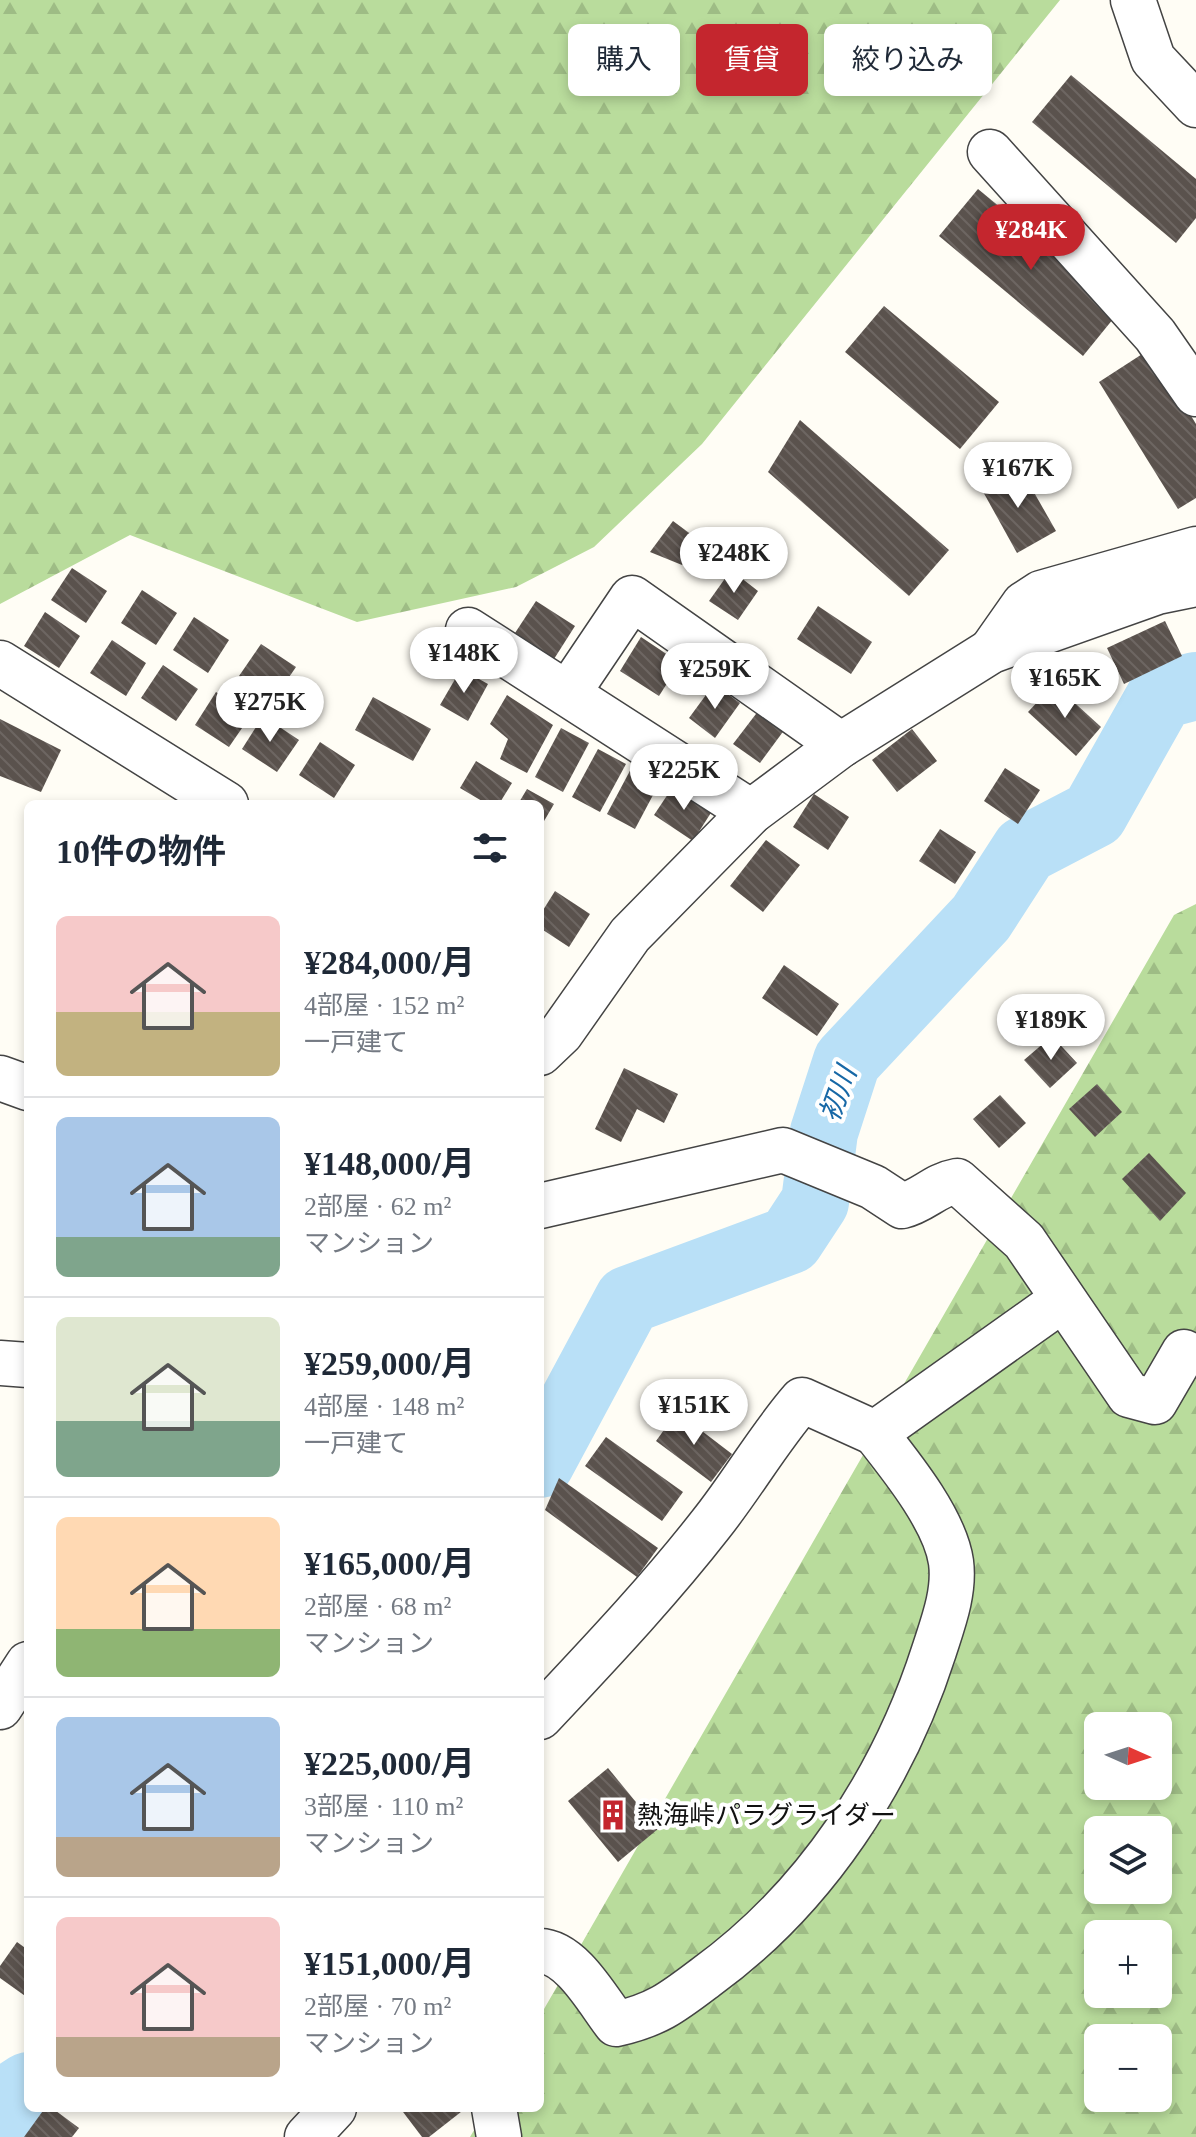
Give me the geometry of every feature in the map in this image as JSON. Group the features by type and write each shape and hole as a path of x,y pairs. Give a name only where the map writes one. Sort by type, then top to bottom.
{"street":[{"path":"1133,0 1153,59 1196,105"},
{"path":"990,152 1155,335 1196,394"},
{"path":"991,651 1024,604 1041,593 1196,549"},
{"path":"547,1034 630,935 751,812 841,745 991,651 1157,592 1196,584"},
{"path":"568,693 632,598 841,745"},
{"path":"468,630 751,812"},
{"path":"0,663 220,800"},
{"path":"0,1078 24,1087"},
{"path":"544,1205 783,1150 873,1187 902,1206 917,1202 939,1184 957,1181 1024,1241 1129,1395 1155,1402 1184,1352"},
{"path":"875,1433 1062,1300"},
{"path":"0,1363 24,1365"},
{"path":"544,1713 639,1612 714,1521 773,1433 802,1400 875,1433 925,1498 951,1561 949,1605 921,1692 888,1764 817,1875 745,1949 650,2016 616,2024 569,1966 550,1952 544,1951"},
{"path":"0,1707 24,1670"},
{"path":"307,2137 330,2112"},
{"path":"495,2112 499,2137"}],"green space":[{"path":"0,0 1060,0 992,84 992,24 824,24 824,96 983,96 702,444 594,547 516,587 357,622 130,535 0,604"},
{"path":"1196,904 1196,2137 470,2137 485,2112 544,2112 544,2009 1174,915"}],"building":[{"path":"1071,75 1196,179 1196,218 1176,243 1032,122"},
{"path":"978,189 1122,308 1083,356 939,236"},
{"path":"884,306 999,402 960,449 845,352"},
{"path":"1150,349 1196,424 1196,498 1178,509 1099,382"},
{"path":"800,420 949,550 909,596 768,472"},
{"path":"1019,466 1056,531 1017,553 981,488"},
{"path":"673,521 700,541 682,565 650,552"},
{"path":"72,568 107,591 86,623 51,600"},
{"path":"731,570 758,591 738,620 709,601"},
{"path":"142,590 177,613 156,645 121,623"},
{"path":"536,601 575,626 554,659 515,633"},
{"path":"818,606 872,642 851,674 797,639"},
{"path":"45,612 80,636 59,668 24,646"},
{"path":"194,617 229,640 208,673 173,650"},
{"path":"1165,621 1182,656 1124,684 1107,648"},
{"path":"641,637 680,663 659,696 620,671"},
{"path":"112,640 146,663 126,696 90,673"},
{"path":"261,644 296,667 274,699 239,676"},
{"path":"163,665 198,689 176,721 141,698"},
{"path":"461,669 488,684 468,721 440,705"},
{"path":"714,684 740,703 715,738 689,718"},
{"path":"1054,684 1101,727 1076,756 1028,712"},
{"path":"216,692 251,715 229,747 195,725"},
{"path":"507,695 553,725 527,773 500,759 508,739 490,724"},
{"path":"373,697 431,729 413,761 355,730"},
{"path":"759,710 785,729 760,763 733,744"},
{"path":"263,716 299,740 277,772 242,749"},
{"path":"0,719 61,750 41,792 0,776"},
{"path":"561,728 589,743 563,792 535,777"},
{"path":"912,729 937,761 897,792 872,760"},
{"path":"320,742 355,765 334,798 299,775"},
{"path":"598,749 626,764 600,812 572,797"},
{"path":"476,761 512,783 501,800 480,800 460,788"},
{"path":"633,765 661,780 635,829 607,814"},
{"path":"1005,768 1040,790 1018,824 984,801"},
{"path":"676,782 714,808 693,841 654,815"},
{"path":"527,789 554,804 544,821 544,800 520,800"},
{"path":"814,794 849,817 828,850 793,827"},
{"path":"940,829 976,852 955,884 919,861"},
{"path":"766,840 800,865 763,912 730,886"},
{"path":"555,891 590,914 569,947 544,931 544,909"},
{"path":"784,965 839,1004 817,1036 762,998"},
{"path":"1052,1036 1077,1063 1050,1088 1024,1060"},
{"path":"624,1068 678,1094 664,1123 637,1109 621,1142 595,1129"},
{"path":"1097,1084 1122,1112 1095,1137 1069,1109"},
{"path":"1000,1095 1026,1123 999,1148 973,1119"},
{"path":"1149,1153 1186,1193 1160,1221 1122,1179"},
{"path":"677,1412 732,1454 711,1482 656,1441"},
{"path":"606,1437 683,1492 662,1521 585,1466"},
{"path":"559,1478 658,1548 637,1577 545,1510"},
{"name":"熱海峠パラグライダー","path":"608,1768 658,1829 618,1862 568,1801"},
{"path":"17,1942 24,1947 24,1995 0,1978 0,1966"},
{"path":"42,2112 57,2112 79,2128 72,2137 24,2137"},
{"path":"403,2112 461,2112 429,2137 422,2137"}],"waterway":[{"name":"初川","path":"544,1457 628,1300 790,1240 815,1202 824,1132 847,1061 981,918 1025,850 1094,814 1161,695 1196,686"},
{"name":"初川","path":"0,2116 13,2096 24,2089"}],"place":[{"name":"熱海峠パラグライダー","path":"613,1815"}]}
